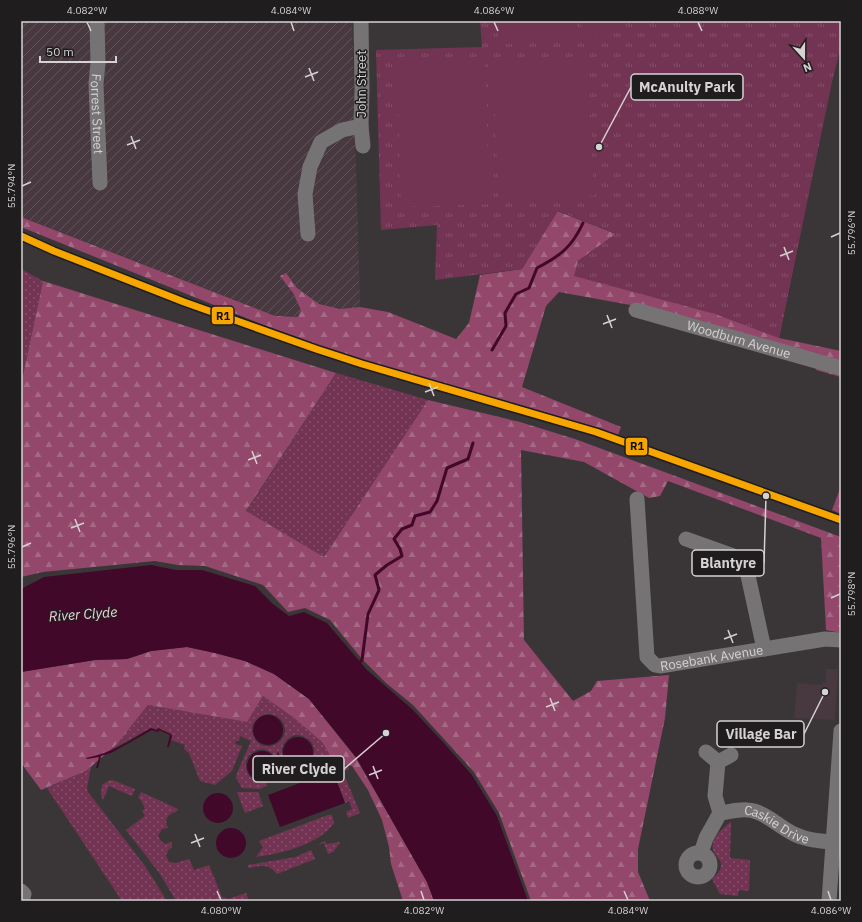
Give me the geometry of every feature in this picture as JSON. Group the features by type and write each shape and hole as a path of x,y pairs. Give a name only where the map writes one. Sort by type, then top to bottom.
{"street":[{"name":"Forrest Street","path":"97,21 98,63 96,84 100,184"},
{"name":"John Street","path":"361,21 361,126 363,146"},
{"path":"308,234 305,194 310,167 321,142 342,130 361,126"},
{"name":"Woodburn Avenue","path":"636,310 841,368"},
{"name":"Rosebank Avenue","path":"637,499 647,657 655,665 660,666 825,639 841,640"},
{"path":"686,539 731,555 740,561 744,566 747,571 764,649"},
{"path":"833,895 833,842 839,787 841,731"},
{"path":"706,752 718,762"},
{"path":"718,762 731,755"},
{"path":"701,853 706,838 720,813 716,796 718,762"},
{"name":"Caskie Drive","path":"720,813 735,810 748,810 755,812 794,834 814,840 833,842"}],"shaded area":[{"path":"21,21 352,21 360,307 298,317 275,316 21,217"},
{"path":"826,669 838,669 835,720 794,718 797,683 822,685 822,683 826,683"}],"green space":[{"path":"480,21 841,21 841,46 832,82 779,338 715,314 574,276 578,261 616,234 558,211 522,269 435,280 437,225 381,230 376,50 482,47"},
{"path":"497,21 574,21 574,41 498,44"},
{"path":"579,21 619,21 617,26 592,38 588,36"},
{"path":"587,56 594,196 499,201 492,61"},
{"path":"485,61 489,204 401,207 397,64"},
{"path":"557,211 616,234 578,261 802,224 779,338 841,351 841,377 816,370 815,355 647,308 559,292 546,306 522,387 621,427 618,435 518,404 394,370 331,350 266,326 21,227 21,217 275,316 298,317 301,310 293,293 280,276 286,273 297,288 319,304 340,309 360,307 388,312 456,339 469,323 480,275 522,269"},
{"path":"21,269 43,281 21,385"},
{"path":"43,281 336,373 246,511 324,557 428,400 520,422 575,439 841,537 841,633 826,630 821,538 668,481 660,496 649,498 584,462 521,450 524,640 573,701 591,691 597,681 669,675 665,718 638,849 638,872 650,901 531,901 499,813 474,772 413,705 386,683 362,659 330,620 305,608 288,612 263,585 205,566 178,565 155,561 43,572 21,577 21,385"},
{"path":"336,373 428,400 324,557 246,512"},
{"path":"841,486 841,514 832,510"},
{"path":"187,647 245,661 274,674 309,699 356,758 427,882 434,901 403,901 391,864 389,847 382,820 368,790 352,766 334,762 322,742 294,718 263,696 247,722 148,705 117,744 86,771 41,790 21,763 21,672 95,660 127,659 151,651"},
{"path":"263,696 294,718 322,742 334,762 347,764 349,769 337,773 339,778 346,779 360,813 348,818 346,812 352,809 349,801 345,803 330,764 298,775 285,770 277,753 284,771 279,776 267,782 266,786 260,789 242,788 236,778 251,741 240,736 239,741 236,741 235,744 242,746 232,771 215,785 200,781 189,753 184,749 185,745 171,740 172,736 158,728 157,730 151,728 107,752 117,744 148,705 247,722","holes":["266,714 280,718 285,728 282,739 278,743 271,746 264,746 258,742 252,731 253,724 258,718","295,735 303,736 309,740 312,743 314,750 312,760 308,764 301,767 294,767 288,764 282,753 283,746 287,740","264,749 274,755 278,762 279,765 277,773 269,781 260,782 253,780 249,775 246,768 246,762 249,756 255,751"]},
{"path":"91,766 87,788 88,792 145,866 167,901 122,901 47,788 86,771"},
{"path":"112,780 135,789 132,796 109,786 103,800 101,795 102,785"},
{"path":"141,792 178,809 176,812 168,816 166,823 168,828 162,829 158,836 165,844 172,842 172,848 169,849 166,855 169,862 176,863 189,859 194,870 209,865 222,897 228,899 246,893 249,901 176,901 160,874 126,830 145,816 142,811 145,809 141,800 138,798"},
{"path":"237,792 258,792 263,806 245,813"},
{"path":"328,815 332,815 334,823 319,837 299,847 256,857 263,847 259,841"},
{"path":"731,822 730,858 750,860 749,891 739,890 738,896 720,894 712,879 721,868 720,860 714,852 713,843 717,835"},
{"path":"325,841 326,844 340,843 333,852 328,854 324,843 317,845"},
{"path":"311,850 315,859 277,874 270,868 264,866 248,868 248,865 296,857"}],"water":[{"name":"River Clyde","path":"151,565 176,570 202,570 255,586 273,604 289,616 304,612 327,623 367,670 412,709 472,775 497,816 528,901 434,901 427,882 356,757 309,699 274,674 245,661 187,647 151,651 127,659 95,660 21,672 21,589 44,577"},
{"path":"268,715 274,716 282,724 282,736 274,744 268,745 262,744 254,736 253,730 254,724 262,716"},
{"path":"151,728 157,730 158,728 171,734 172,736 169,747 167,747 170,735 159,730 158,732 152,730 111,753 101,756 98,768 96,768 99,757 86,758 112,750"},
{"path":"298,737 304,738 312,746 312,758 304,766 298,767 292,766 284,758 283,752 284,746 292,738"},
{"path":"262,751 268,752 276,760 276,772 268,780 262,781 256,780 248,772 247,766 248,760 256,752"},
{"path":"278,752 285,770 307,778 332,768 345,803 280,827 268,795 332,771 331,770 307,779 284,771 277,753"},
{"path":"218,793 224,794 232,802 232,814 224,822 218,823 212,822 204,814 203,808 204,802 212,794"},
{"path":"231,828 237,829 245,837 245,849 237,857 231,858 225,857 217,849 216,843 217,837 225,829"}],"waterway":[{"path":"492,350 506,326 505,313 516,294 529,288 537,268 559,255 570,245 583,223"},
{"path":"358,664 362,660 368,614 379,590 375,575 387,565 402,556 394,539 402,529 412,525 415,516 430,512 437,501 447,468 468,459 473,443"}],"transit line":[{"name":"R1","path":"21,236 54,251 184,302 316,349 362,364 596,432 841,520"}],"place":[{"name":"McAnulty Park","path":"599,147"},
{"name":"Blantyre","path":"766,496"},
{"name":"Village Bar","path":"825,692"},
{"name":"River Clyde","path":"386,733"}]}
